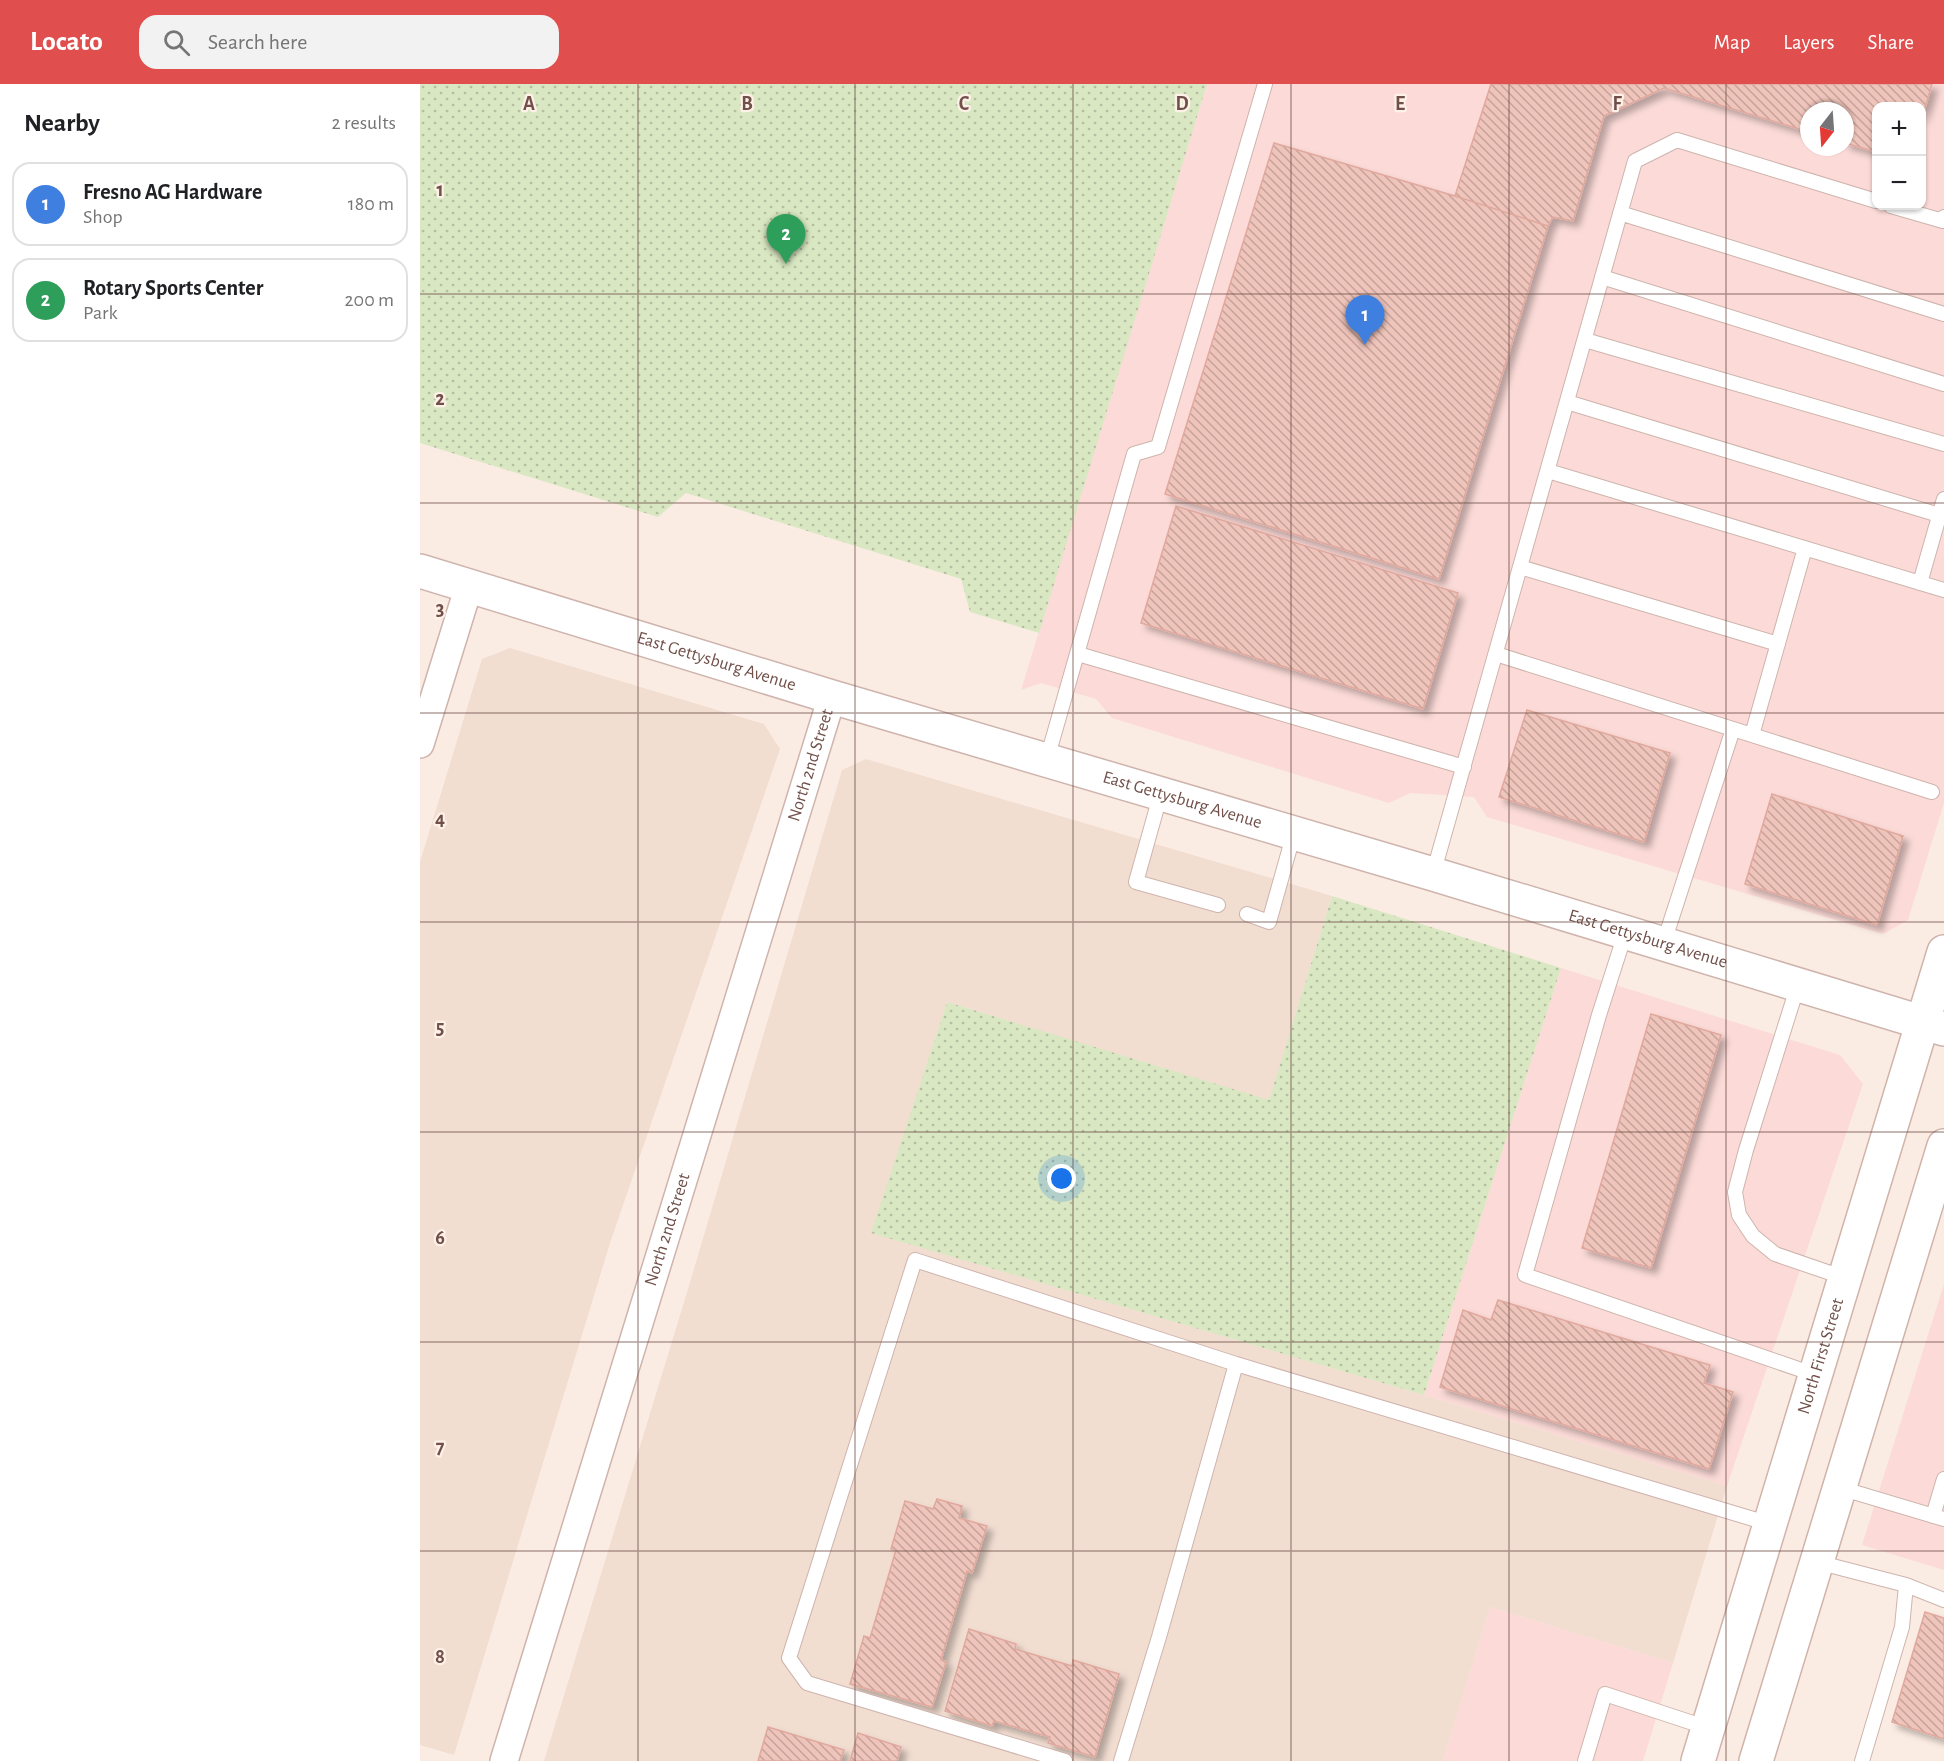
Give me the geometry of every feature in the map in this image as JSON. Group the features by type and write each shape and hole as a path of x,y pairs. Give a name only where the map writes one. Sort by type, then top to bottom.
{"street":[{"name":"East Gettysburg Avenue","path":"420,571 832,697 1433,874 1933,1026"},
{"path":"420,744 469,586"},
{"name":"North 2nd Street","path":"504,1761 832,697"},
{"name":"North First Street","path":"1698,1761 1845,1278 1933,1026 1944,952"},
{"path":"1756,1761 1944,1146"}],"lane":[{"path":"1047,759 1134,454 1158,447 1265,84"},
{"path":"1433,874 1635,161 1677,140 1872,200"},
{"path":"1905,210 1944,221"},
{"path":"1620,213 1944,314"},
{"path":"1602,277 1944,384"},
{"path":"1585,340 1944,444"},
{"path":"1567,402 1939,515"},
{"path":"1548,471 1944,590"},
{"path":"1920,583 1944,499"},
{"path":"1752,735 1805,548"},
{"path":"1520,567 1778,644"},
{"path":"1078,654 1464,767"},
{"path":"1496,654 1932,792"},
{"path":"1663,945 1733,729"},
{"path":"1161,793 1136,882 1218,905"},
{"path":"1246,914 1269,922 1294,833"},
{"path":"1625,934 1599,1015 1525,1275 1816,1375"},
{"path":"1798,985 1735,1192 1739,1215 1753,1236 1775,1254 1845,1278"},
{"path":"1065,1761 807,1683 789,1658 915,1260 1236,1364 1770,1524"},
{"path":"1121,1761 1236,1364"},
{"path":"1840,1488 1938,1517 1944,1479"},
{"path":"1817,1562 1906,1585 1944,1600"},
{"path":"1862,1761 1902,1628 1906,1585"},
{"path":"1585,1761 1605,1694 1708,1728"}],"shaded area":[{"path":"1207,84 1944,84 1944,803 1908,920 1883,934 1487,817 1474,797 1410,793 1389,803 1112,718 1096,699 1041,683 1021,690"},
{"path":"510,648 764,724 780,749 610,1243 454,1755 420,1745 420,862 482,659"},
{"path":"866,759 1332,896 1269,1101 947,1002 872,1233 1727,1486 1673,1663 1490,1607 1443,1761 544,1761 688,1289 842,770"},
{"path":"1561,968 1840,1055 1863,1084 1727,1486 1424,1395"},
{"path":"1944,1284 1944,1570 1862,1545"},
{"path":"1490,1607 1673,1663 1643,1761 1443,1761"}],"green space":[{"path":"420,84 1207,84 1039,633 970,612 961,579 686,493 658,517 420,443"},
{"path":"1332,896 1561,968 1424,1395 871,1233 947,1002 1269,1100"}],"building":[{"path":"1491,84 1932,84 1926,104 1926,102 1872,102 1872,151 1854,146 1854,102 1800,102 1800,129 1664,88 1604,116 1573,221 1553,217 1548,226 1455,196"},
{"path":"1274,143 1548,226 1439,579 1165,494"},
{"path":"1176,506 1458,593 1423,709 1141,623"},
{"path":"1527,710 1670,753 1644,842 1499,797"},
{"path":"1772,794 1903,836 1877,925 1745,884"},
{"path":"1651,1014 1721,1035 1651,1268 1582,1248"},
{"path":"1498,1300 1710,1365 1704,1383 1733,1392 1709,1469 1440,1387 1463,1310 1491,1320"},
{"path":"937,1499 962,1506 959,1518 987,1526 972,1573 967,1571 941,1660 946,1662 932,1707 850,1684 864,1636 870,1638 896,1550 891,1549 905,1501 933,1509"},
{"path":"1925,1612 1944,1618 1944,1739 1892,1722"},
{"path":"969,1629 1016,1644 1015,1649 1072,1666 1073,1660 1119,1674 1095,1757 1048,1743 1050,1737 994,1721 992,1726 945,1711"},
{"path":"768,1727 844,1750 840,1761 758,1761"},
{"path":"858,1733 901,1747 897,1761 850,1761"}],"place":[{"name":"Rotary Sports Center","path":"786,264"},
{"name":"Fresno AG Hardware","path":"1365,345"}]}
